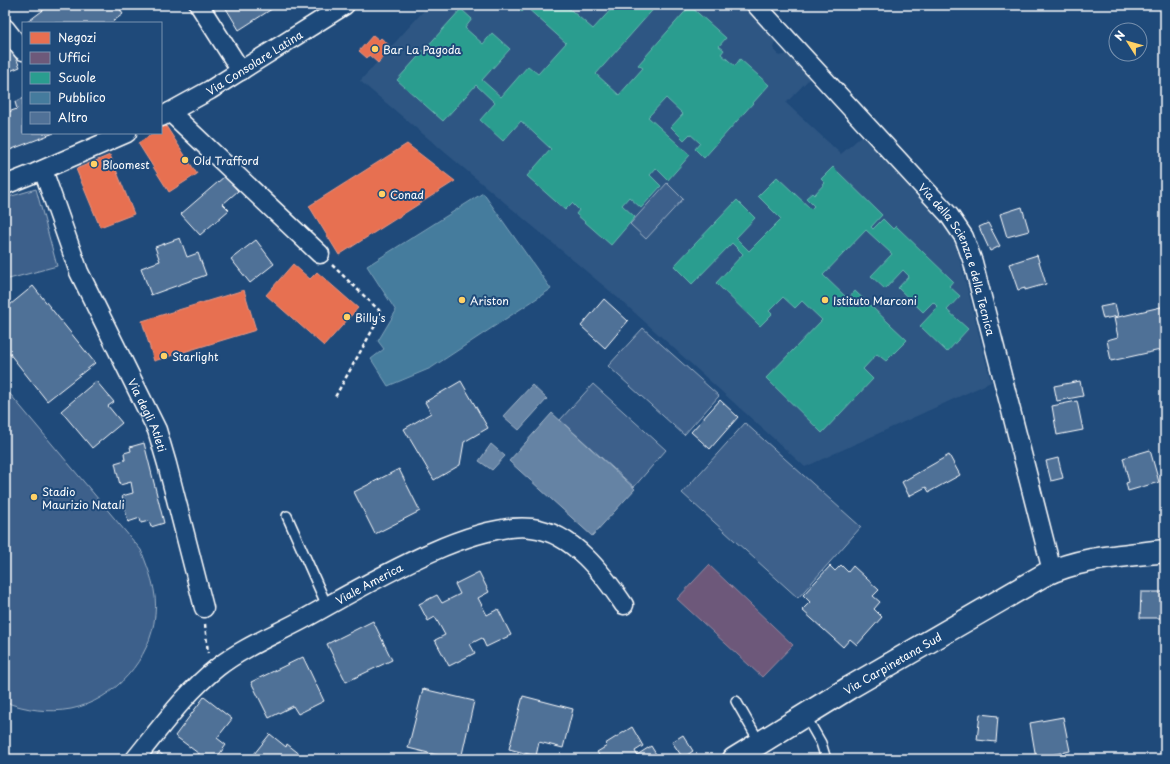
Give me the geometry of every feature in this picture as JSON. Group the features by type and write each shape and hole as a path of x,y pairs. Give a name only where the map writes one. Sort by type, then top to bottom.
{"main road":[{"name":"Via Carpinetana Sud","path":"734,759 972,616 1052,571 1081,562 1165,551"}],"street":[{"path":"199,5 241,71"},
{"name":"Via Consolare Latina","path":"166,115 241,71 345,5"},
{"name":"Via della Scienza e della Tecnica","path":"756,5 949,215 967,243 1052,571"},
{"path":"5,28 22,50"},
{"path":"166,115 320,254"},
{"path":"5,184 43,170 92,140 122,134"},
{"name":"Via degli Atleti","path":"43,170 79,272 156,430 204,608"},
{"name":"Viale America","path":"135,759 184,700 210,674 229,660 327,606 443,548 482,533 516,527 532,528 549,532 567,542 595,567 624,605"}],"lane":[{"path":"288,516 327,606"},
{"path":"736,700 760,743"},
{"path":"805,715 821,743 826,759"}],"path":[{"path":"320,254 382,313 336,397"},
{"path":"204,608 210,674"}],"shaded area":[{"path":"429,5 745,5 776,38 773,48 779,56 789,54 810,78 786,103 841,154 863,135 954,236 991,382 805,467 624,303 360,81"},
{"path":"667,183 683,199 646,239 630,224"},
{"path":"36,189 57,266 5,280 5,198"},
{"path":"643,328 719,396 684,435 608,366"},
{"path":"593,384 666,450 634,487 560,420"},
{"path":"532,385 547,399 519,430 503,416"},
{"path":"5,388 141,550 154,590 156,606 152,631 138,662 116,687 102,697 71,709 54,711 38,710 5,702"},
{"path":"552,413 635,489 592,536 509,461"},
{"path":"745,423 861,527 798,598 682,493"},
{"path":"491,444 505,456 492,470 479,461"}],"building: Negozi":[{"name":"Bar La Pagoda","path":"373,35 379,40 381,38 391,47 378,63 369,55 367,58 359,51"},
{"path":"166,126 197,174 169,192 138,143 152,134 162,134 162,128"},
{"name":"Conad","path":"407,144 455,181 339,255 309,206"},
{"path":"110,155 134,214 100,227 76,169"},
{"path":"293,264 310,279 317,272 358,308 324,346 266,295"},
{"path":"244,290 256,330 154,361 142,321"}],"building: Uffici":[{"path":"709,565 793,645 762,677 677,599"}],"building: Scuole":[{"path":"514,5 565,5 593,29 615,5 657,5 596,74 619,95 643,68 638,65 690,6 726,38 719,46 724,50 721,54 735,66 740,59 769,85 704,158 695,149 700,143 690,134 684,140 671,127 683,114 666,98 648,117 690,155 668,180 656,168 650,175 661,186 641,208 629,197 622,205 635,217 611,245 576,214 579,210 572,203 565,210 527,176 551,149 521,121 503,141 480,120 495,103 476,85 443,121 397,80 461,9 472,19 465,28 483,44 492,33 510,49 482,80 501,97 528,66 538,74 566,43 526,7 522,12"},
{"name":"Istituto Marconi","path":"833,167 882,215 871,227 873,229 883,219 893,229 896,226 953,281 949,286 960,296 947,310 968,329 947,352 920,326 938,307 933,302 923,312 898,288 909,276 903,270 885,289 871,276 892,254 866,230 823,275 848,299 855,291 907,340 886,361 877,354 863,369 873,379 822,433 766,378 822,320 802,301 795,308 783,297 769,311 772,314 760,326 716,283 743,254 732,243 692,284 674,266 737,200 755,218 736,238 749,251 781,219 758,196 777,177 811,209 814,206 806,198 812,193 814,195 825,183 821,179"}],"building: Pubblico":[{"name":"Ariston","path":"483,193 551,289 431,368 388,386 371,359 384,349 378,341 396,311 367,266"}],"building: Altro":[{"path":"50,5 71,5 73,8 77,5 117,5 123,14 112,22 27,22"},
{"path":"224,5 278,5 239,30"},
{"path":"8,40 20,67 5,73 5,41"},
{"path":"22,98 22,134 51,134 7,151 5,146 5,113 17,109 15,102"},
{"path":"225,176 238,191 223,204 229,210 200,235 181,214"},
{"path":"1022,207 1029,231 1007,237 1000,214"},
{"path":"988,223 1000,246 990,251 979,227"},
{"path":"180,238 187,257 198,253 206,275 151,295 141,268 160,261 155,247"},
{"path":"256,240 274,264 250,283 231,259"},
{"path":"1037,255 1046,284 1025,290 1025,288 1018,290 1009,264"},
{"path":"33,286 95,363 47,401 5,348 5,309"},
{"path":"604,299 628,321 605,348 581,326"},
{"path":"1115,304 1118,316 1103,319 1100,307"},
{"path":"1165,306 1165,349 1111,361 1107,340 1118,337 1114,318"},
{"path":"96,381 114,402 108,406 122,423 92,448 61,411"},
{"path":"461,381 488,428 464,442 460,465 434,480 404,429 431,413 425,402"},
{"path":"1080,381 1083,396 1057,401 1054,386"},
{"path":"720,400 738,417 710,449 691,432"},
{"path":"1077,401 1083,430 1057,435 1052,406"},
{"path":"144,443 164,523 151,527 149,521 141,523 140,518 128,522 122,496 133,493 131,482 120,485 115,463 125,460 124,453 131,451 130,447"},
{"path":"1150,450 1159,482 1128,491 1126,483 1129,482 1123,458"},
{"path":"949,455 960,475 929,492 926,487 909,496 902,482"},
{"path":"1058,458 1063,478 1051,481 1046,461"},
{"path":"399,469 420,511 375,534 354,492"},
{"path":"841,565 848,572 853,566 879,590 873,596 880,602 874,609 882,617 857,645 850,639 843,647 802,610 810,602 803,595 830,566 835,571"},
{"path":"479,572 489,592 478,598 487,615 498,609 511,635 486,647 482,638 470,644 475,653 449,666 435,640 445,635 435,617 428,621 419,604 437,595 442,603 460,594 455,584"},
{"path":"1141,592 1165,592 1165,618 1140,618"},
{"path":"373,621 392,660 346,682 327,644"},
{"path":"303,657 324,701 298,714 293,706 269,718 251,682"},
{"path":"423,689 474,701 461,759 453,759 408,748"},
{"path":"523,696 573,709 563,748 539,742 536,756 509,749"},
{"path":"204,697 232,719 217,738 226,745 216,759 206,759 175,736"},
{"path":"980,714 998,716 996,742 977,740"},
{"path":"1063,717 1070,751 1036,758 1030,723"},
{"path":"632,727 643,746 635,751 637,755 651,746 659,759 601,759 597,752 607,746 605,744"},
{"path":"270,734 286,747 287,744 306,759 250,759"},
{"path":"683,735 693,751 683,758 672,742"},
{"path":"159,752 167,759 154,759"}],"place":[{"name":"Bar La Pagoda","path":"375,49"},
{"name":"Old Trafford","path":"185,160"},
{"name":"Bloomest","path":"94,164"},
{"name":"Conad","path":"382,194"},
{"name":"Ariston","path":"462,300"},
{"name":"Istituto Marconi","path":"825,300"},
{"name":"Billy's","path":"347,317"},
{"name":"Starlight","path":"164,356"},
{"name":"Stadio Maurizio Natali","path":"34,497"}]}
